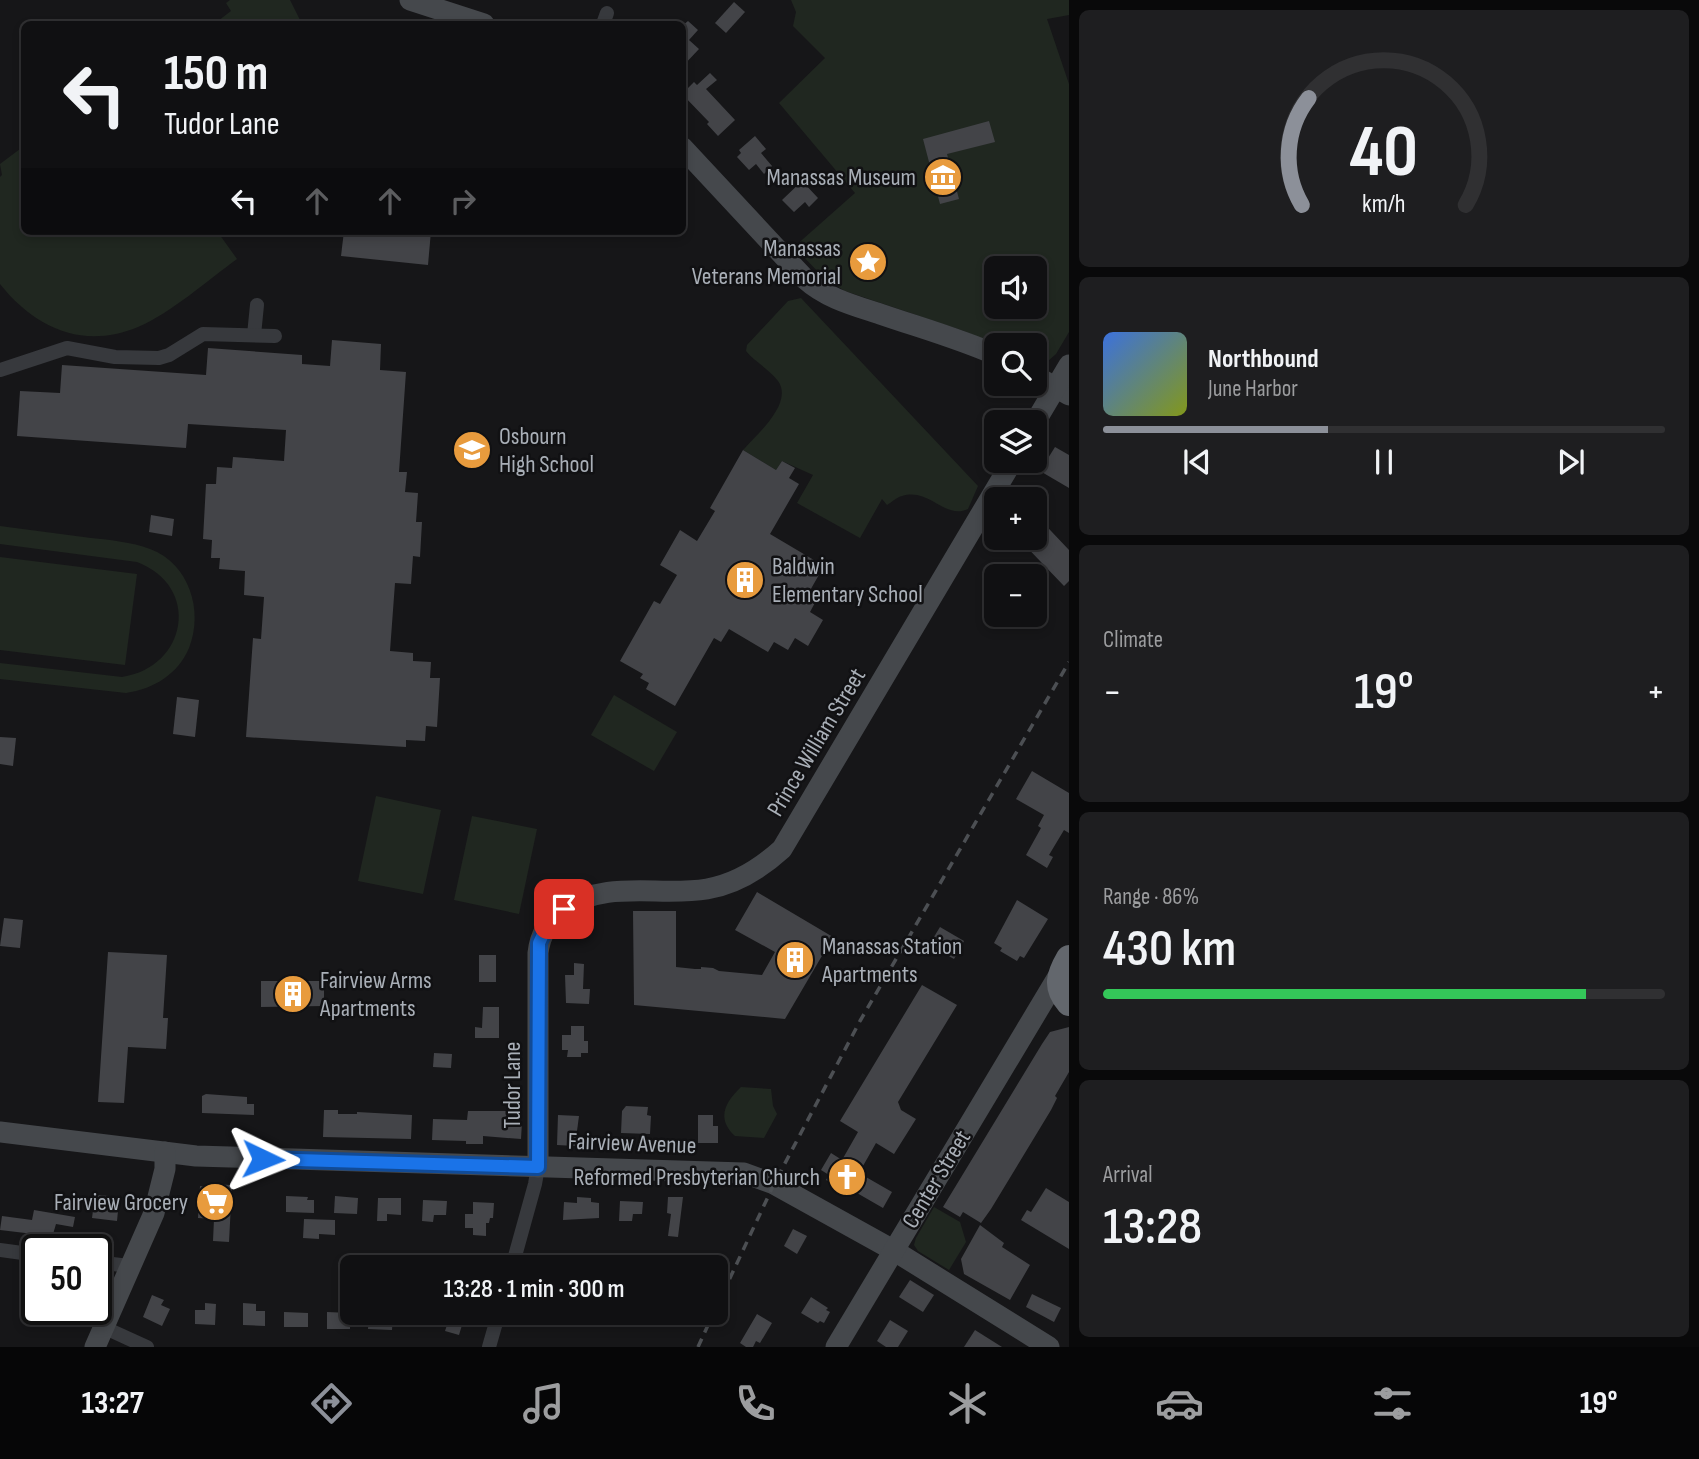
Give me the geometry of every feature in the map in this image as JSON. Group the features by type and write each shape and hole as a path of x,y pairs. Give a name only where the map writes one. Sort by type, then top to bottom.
{"highway":[{"path":"1065,964 1059,985 1069,1004"}],"street":[{"path":"410,0 475,21"},
{"path":"686,151 820,291 846,303 984,350"},
{"path":"254,335 257,305"},
{"path":"0,370 67,348 115,357 159,358 169,355 203,334 275,336"},
{"path":"1046,410 1062,391 1069,365"},
{"name":"Prince William Street","path":"564,909 595,893 680,891 719,886 743,877 767,863 782,849 1005,473"},
{"name":"Tudor Lane","path":"515,1255 536,1184 538,1167 539,943 547,926 564,909"},
{"name":"Center Street","path":"837,1347 1065,964"},
{"path":"1036,1012 1051,1004 1069,1004"},
{"name":"Fairview Avenue","path":"0,1132 196,1156 744,1173 774,1184 893,1250 1049,1347"},
{"path":"94,1347 159,1198 165,1169 165,1152"},
{"path":"0,1250 21,1253"},
{"path":"112,1264 129,1266"},
{"path":"489,1347 495,1325"},
{"path":"103,1327 148,1347"}],"shaded area":[{"path":"230,0 290,0 300,21 218,21 231,11 226,3"},
{"path":"791,0 1069,0 1069,15 1047,19 1069,84 1069,332 1056,354 1048,361 1047,333 984,333 984,340 845,291 824,278 794,247 855,193 779,103 825,58 793,26 796,12"},
{"path":"21,148 21,235 220,235 237,259 176,305 138,327 118,334 98,336 61,331 29,313 0,284 0,164"},
{"path":"801,298 978,486 968,509 952,510 912,494 887,505 882,499 860,538 797,503 813,475 782,461 776,470 743,450 777,409 782,390 778,381 746,351 747,345 788,301"},
{"path":"0,526 121,542 150,549 175,565 190,590 195,619 189,648 172,673 146,688 126,693 0,679 0,663 122,677 144,670 161,658 173,643 178,625 178,606 171,589 157,573 137,562 0,544"},
{"path":"0,557 137,574 125,665 0,650"},
{"path":"614,695 677,732 654,771 591,735"},
{"path":"376,796 441,810 423,894 358,881"},
{"path":"472,816 537,829 519,914 454,900"},
{"path":"741,1087 771,1089 777,1114 764,1138 735,1136 729,1130 724,1117 725,1111"},
{"path":"934,1207 960,1222 966,1242 949,1270 918,1251 914,1245"}],"building":[{"path":"734,2 745,12 726,33 715,23"},
{"path":"688,21 698,30 689,40 699,49 686,63"},
{"path":"710,73 717,80 706,89 735,120 718,136 707,124 709,122 686,98 686,90 694,82 697,85"},
{"name":"Manassas Museum","path":"989,121 995,142 947,154 959,199 940,204 923,139"},
{"path":"755,136 766,149 761,153 772,166 764,174 756,164 749,170 737,157 741,153 739,150"},
{"path":"802,181 818,198 809,207 805,202 794,212 782,200"},
{"path":"344,235 431,235 428,265 341,256"},
{"path":"332,340 381,344 380,370 406,372 399,472 407,472 405,492 418,493 416,522 422,522 420,557 413,556 411,584 395,583 390,651 413,653 413,661 431,662 430,678 440,678 437,727 426,726 425,741 406,740 406,747 246,737 253,638 261,639 264,597 244,595 245,571 219,569 220,558 211,558 212,540 203,539 206,484 216,484 217,467 232,468 233,457 284,461 286,430 188,424 186,448 17,436 20,391 60,393 62,365 206,375 208,348 302,355 302,364 330,366"},
{"path":"1055,447 1069,455 1069,488 1043,473 1047,473 1047,460"},
{"name":"Baldwin Elementary School","path":"743,450 776,470 782,461 795,468 789,478 799,484 770,534 824,566 808,594 817,599 810,612 823,620 808,646 795,638 788,650 774,642 768,652 729,629 721,642 714,638 675,706 646,689 649,683 640,678 643,674 620,661 654,601 660,604 677,575 660,565 680,530 697,541 715,511 710,508"},
{"path":"151,515 174,519 172,536 149,532"},
{"path":"1047,527 1069,550 1069,581 1064,586 1047,568 1047,564 1043,564 1029,550 1047,550"},
{"path":"177,697 199,700 195,737 173,734"},
{"path":"0,737 16,738 13,766 0,764"},
{"path":"1032,771 1069,793 1069,833 1064,830 1049,855 1053,857 1047,868 1026,855 1041,828 1038,826 1044,815 1016,799"},
{"name":"Manassas Station Apartments","path":"757,892 833,937 785,1019 634,1005 633,911 676,911 676,967 713,968 719,971 762,975 775,952 735,930"},
{"path":"1017,900 1048,919 1024,958 1020,956 1017,961 1000,951 1002,948 994,943"},
{"path":"4,918 23,920 20,948 0,946"},
{"path":"940,927 964,941 954,959 929,945"},
{"path":"108,952 167,955 163,1018 168,1018 166,1049 128,1047 124,1103 98,1102"},
{"path":"479,955 496,955 496,982 479,982"},
{"path":"574,963 584,964 583,989 590,989 589,1004 566,1003 565,975 574,975"},
{"name":"Fairview Arms Apartments","path":"261,981 324,981 324,1006 261,1007"},
{"path":"922,985 957,1005 898,1102 901,1110 916,1119 894,1154 876,1143 859,1173 892,1192 883,1208 850,1189 848,1192 826,1180 829,1175 821,1170 831,1153 842,1160 858,1132 840,1121"},
{"path":"483,1007 499,1007 499,1038 475,1038 475,1027 482,1028"},
{"path":"571,1026 584,1026 584,1041 588,1041 588,1053 581,1053 581,1057 567,1057 568,1050 562,1050 562,1035 571,1035"},
{"path":"1069,1027 1069,1072 1055,1096 1057,1098 1051,1110 991,1209 981,1223 963,1212 960,1217 943,1207 1050,1032"},
{"path":"434,1053 452,1054 451,1068 433,1067"},
{"path":"202,1096 247,1097 247,1104 254,1104 254,1115 202,1113"},
{"path":"626,1106 648,1107 647,1115 651,1116 650,1134 621,1133 622,1111"},
{"path":"324,1110 338,1110 338,1114 357,1112 412,1115 411,1139 323,1137"},
{"path":"468,1111 510,1111 510,1121 522,1122 521,1139 483,1136 483,1144 432,1140 433,1119 467,1120"},
{"path":"558,1115 579,1116 575,1146 557,1145"},
{"path":"698,1115 713,1115 713,1126 718,1126 718,1143 698,1143"},
{"name":"Fairview Grocery","path":"206,1184 232,1185 229,1242 213,1241 214,1219 198,1218 200,1186 206,1187"},
{"path":"1046,1188 1069,1202 1069,1249 1021,1220 1027,1210 1031,1212"},
{"path":"95,1195 110,1196 109,1199 119,1201 117,1221 92,1218"},
{"path":"286,1196 308,1197 307,1200 314,1200 314,1213 286,1212"},
{"path":"335,1196 358,1198 357,1214 334,1213"},
{"path":"577,1197 591,1198 591,1202 599,1203 599,1218 563,1220 564,1202 577,1203"},
{"path":"668,1197 683,1197 678,1237 668,1236 671,1214 667,1213"},
{"path":"378,1198 401,1198 401,1215 387,1214 387,1221 377,1221"},
{"path":"423,1200 447,1201 446,1215 434,1215 433,1222 422,1221"},
{"path":"620,1201 643,1202 642,1214 633,1214 632,1221 619,1221"},
{"path":"473,1202 494,1203 493,1218 486,1223 486,1236 473,1235 473,1228 465,1228 465,1214 473,1214"},
{"path":"34,1210 75,1217 73,1227 56,1224 53,1234 0,1230 2,1216 32,1220"},
{"path":"304,1219 335,1220 335,1235 319,1234 319,1239 303,1238"},
{"path":"980,1225 1004,1243 1002,1247 1030,1265 1010,1300 964,1274 961,1259"},
{"path":"793,1229 807,1236 797,1254 784,1246"},
{"path":"910,1280 934,1295 923,1312 899,1297"},
{"path":"1032,1294 1061,1308 1054,1322 1026,1307"},
{"path":"152,1295 164,1300 161,1305 170,1309 162,1326 143,1317"},
{"path":"811,1297 830,1312 824,1323 818,1323 801,1313"},
{"path":"205,1303 216,1304 215,1325 195,1324 195,1310 205,1310"},
{"path":"243,1303 256,1304 256,1311 265,1311 265,1326 243,1325"},
{"path":"284,1312 308,1313 308,1327 284,1327"},
{"path":"327,1312 340,1313 340,1325 350,1325 350,1329 327,1329"},
{"path":"757,1314 772,1323 760,1343 756,1341 753,1347 746,1347 740,1343"},
{"path":"890,1320 908,1331 898,1347 886,1347 877,1341"},
{"path":"368,1325 392,1325 392,1330 368,1329"},
{"path":"447,1325 462,1325 459,1335 445,1331"},
{"path":"975,1330 1002,1347 964,1347"}],"railway":[{"path":"728,1282 774,1184 860,1021 1069,662"},
{"path":"698,1347 708,1325"}],"place":[{"name":"Manassas Museum","path":"943,177"},
{"name":"Manassas Veterans Memorial","path":"868,262"},
{"name":"Osbourn High School","path":"472,450"},
{"name":"Baldwin Elementary School","path":"745,580"},
{"name":"Manassas Station Apartments","path":"795,960"},
{"name":"Fairview Arms Apartments","path":"293,994"},
{"name":"Reformed Presbyterian Church","path":"847,1177"},
{"name":"Fairview Grocery","path":"215,1202"}],"route":[{"path":"263,1159 538,1167 539,943 547,926 564,909"}]}
